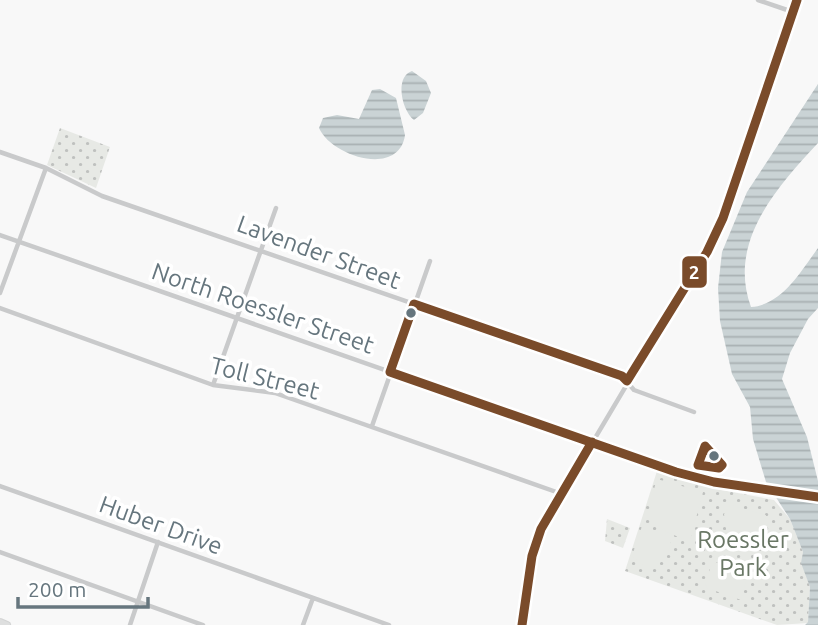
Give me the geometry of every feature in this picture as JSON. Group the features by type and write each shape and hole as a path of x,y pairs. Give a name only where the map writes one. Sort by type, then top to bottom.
{"main road":[{"path":"0,622 7,625"}],"street":[{"path":"758,0 793,12"},
{"path":"522,625 532,556 541,529 627,381 707,252 723,218 797,0"},
{"name":"Lavender Street","path":"0,152 46,168 102,196 622,376 631,388 640,393 694,412"},
{"path":"0,293 21,243 46,168"},
{"path":"213,385 276,208"},
{"name":"North Roessler Street","path":"0,236 697,478 818,497"},
{"path":"372,426 430,261"},
{"name":"Toll Street","path":"0,308 213,385 234,390 262,390 562,494"},
{"name":"Huber Drive","path":"0,486 389,625"},
{"path":"130,625 158,542"},
{"path":"0,552 203,625"},
{"path":"303,625 313,598"}],"green space":[{"path":"60,128 110,147 96,188 47,165"},
{"name":"Roessler Park","path":"657,471 711,488 774,500 790,519 803,552 802,563 810,587 808,623 777,625 625,571"},
{"path":"657,479 703,492 690,541 667,532 654,520 651,504"},
{"path":"730,505 766,515 758,550 742,549 727,536 724,514"},
{"path":"607,519 630,528 623,548 605,541"},
{"path":"642,526 670,536 667,554 661,562 650,566 644,566 632,556"},
{"path":"725,558 740,560 749,570 741,600 707,588 705,583 711,566"}],"shaded area":[{"path":"412,71 426,81 431,93 423,113 414,120 406,109 402,94 403,80 406,74"},
{"path":"818,84 818,143 772,197 760,217 746,260 745,283 751,307 762,305 790,285 818,248 818,308 808,319 790,353 782,379 807,437 818,481 818,625 805,625 808,622 810,587 801,563 803,552 790,519 766,482 753,439 750,407 732,374 720,321 718,288 722,252 747,192"},
{"path":"380,89 396,98 405,135 400,148 391,156 364,158 350,154 326,138 319,128 323,118 337,115 359,119 372,90"}],"transit line":[{"name":"2","path":"797,0 723,218 707,252 627,381 622,376 414,304 390,372 676,472 714,482 818,497"},
{"name":"2","path":"522,625 532,556 541,529 592,442"},
{"name":"2","path":"705,446 722,465 719,468 698,465 705,446"}]}
